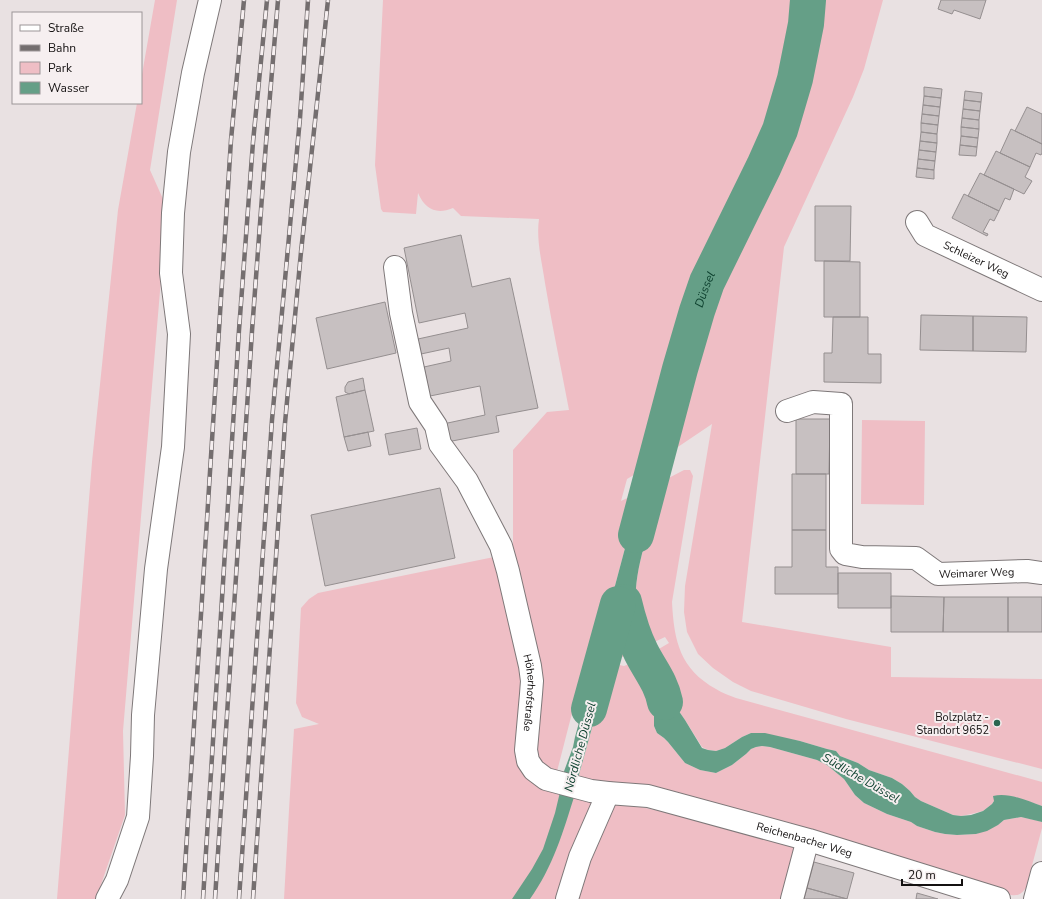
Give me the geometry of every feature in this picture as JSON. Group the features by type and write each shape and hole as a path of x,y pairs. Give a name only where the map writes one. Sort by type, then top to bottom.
{"street":[{"path":"108,899 117,880 138,817 143,715 156,569 173,447 179,334 171,273 173,213 179,152 193,73 210,0"},
{"name":"Schleizer Weg","path":"917,222 925,235 1042,290"},
{"name":"Höherhofstraße","path":"396,267 401,313 420,402 436,426 440,444 467,481 501,546 508,571 530,666 532,681 526,750 528,761 534,770 546,779 599,792"},
{"name":"Weimarer Weg","path":"787,411 813,402 841,404 841,549 846,554 862,557 916,558 938,574 1027,571 1042,573"},
{"path":"567,899 599,792"},
{"name":"Reichenbacher Weg","path":"599,792 648,796 809,840 999,899"},
{"path":"792,899 805,850"},
{"path":"1035,899 1042,873"}],"green space":[{"path":"155,0 177,0 150,170 167,208 123,731 125,815 96,899 57,899 92,462 118,210 137,104 142,104 142,74"},
{"path":"383,0 804,0 802,23 793,77 768,149 703,284 644,469 627,479 621,501 640,492 600,642 596,649 589,647 553,787 800,843 784,899 284,899 294,729 319,724 302,717 296,703 301,608 309,599 318,593 513,552 513,450 547,412 569,410 541,259 538,235 539,219 461,216 453,208 436,211 424,203 418,193 416,214 383,212 381,209 375,165"},
{"path":"810,0 883,0 864,69 853,97 784,247 742,622 891,647 891,677 1042,679 1042,769 846,719 751,691 733,682 713,668 698,654 687,632 684,612 685,586 712,424 666,455 710,299 776,147 793,94 810,20"},
{"path":"862,420 925,421 924,505 861,504"},
{"path":"684,470 690,470 693,476 672,602 677,641 681,653 694,672 718,690 736,698 1042,782 1042,806 1011,796 994,801 983,811 961,816 953,815 921,801 902,784 892,778 869,770 858,763 840,756 836,751 800,741 751,733 725,748 716,751 708,750 702,747 670,697 665,679 652,653 669,643 665,637 648,645 640,625 636,603 636,586 639,568 661,482"},
{"path":"622,615 632,653 623,657 612,654 618,639"},
{"path":"637,661 650,698 651,707 654,713 654,726 657,733 668,742 685,763 700,770 716,773 732,765 751,749 762,746 770,747 817,760 827,765 844,779 855,795 864,803 887,814 935,832 957,835 976,834 998,825 1004,820 1021,817 1042,822 1042,828 1026,888 1020,894 1011,895 578,778 610,663 624,666"}],"water":[{"path":"661,482 641,559 636,586 638,616 641,629 648,645 632,653 622,616 618,639 612,654 596,649 600,642 640,492"},
{"path":"652,653 665,679 670,697 702,748 716,751 725,748 751,733 765,733 836,751 840,756 858,763 869,770 892,778 902,784 921,801 953,815 971,815 983,811 994,801 993,796 1005,795 1042,806 1042,822 1021,817 1004,820 987,831 976,834 957,835 935,832 887,814 864,803 855,795 844,779 827,765 817,760 770,747 762,746 751,749 732,765 716,773 700,770 685,763 668,742 657,733 654,726 654,713 637,661"},
{"path":"594,659 610,663 578,778 563,774 573,747"},
{"path":"560,792 575,794 562,835 551,862 530,899 512,899 543,849 555,813"}],"building":[{"path":"941,0 986,0 980,19 954,10 952,14 938,9"},
{"path":"924,87 942,89 941,98 924,96"},
{"path":"965,91 982,93 981,102 964,100"},
{"path":"924,96 941,98 940,107 923,105"},
{"path":"964,100 981,102 980,111 963,109"},
{"path":"923,105 940,107 939,116 922,114"},
{"path":"1027,107 1042,114 1042,144 1015,131"},
{"path":"963,109 980,111 979,120 962,118"},
{"path":"922,114 939,116 938,125 921,123"},
{"path":"962,118 979,120 979,129 961,127"},
{"path":"921,123 938,125 937,134 921,132"},
{"path":"961,127 979,129 978,138 961,136"},
{"path":"1011,129 1042,144 1041,155 1036,153 1030,167 1000,153"},
{"path":"921,132 937,134 937,143 920,141"},
{"path":"961,136 978,138 977,147 960,145"},
{"path":"920,141 937,143 936,152 919,150"},
{"path":"960,145 977,147 976,156 959,155"},
{"path":"919,150 936,152 935,161 918,159"},
{"path":"996,151 1030,167 1025,177 1032,181 1024,194 984,175"},
{"path":"918,159 935,161 934,170 917,168"},
{"path":"917,168 934,170 934,179 916,177"},
{"path":"980,173 1014,189 1010,200 1005,198 999,211 968,196"},
{"path":"964,194 999,211 994,221 990,219 983,232 988,234 987,236 952,218"},
{"path":"815,206 851,206 850,261 815,261"},
{"path":"461,235 472,287 510,278 538,408 496,416 499,432 447,442 443,424 485,415 480,386 430,396 424,367 451,361 449,348 421,354 418,339 468,328 465,313 419,323 404,248"},
{"path":"824,261 860,262 860,317 824,317"},
{"path":"385,302 396,353 327,369 316,318"},
{"path":"921,315 973,316 973,351 920,350"},
{"path":"973,316 1027,317 1026,352 973,351"},
{"path":"833,317 868,317 868,354 881,354 881,383 824,382 824,353 832,353"},
{"path":"363,378 365,390 349,394 345,392 345,387 348,382"},
{"path":"365,390 374,431 344,437 336,397"},
{"path":"796,419 830,419 829,474 796,474"},
{"path":"417,428 421,449 389,455 385,434"},
{"path":"368,432 371,446 348,451 344,437"},
{"path":"792,474 826,474 826,530 792,530"},
{"path":"440,488 455,558 325,586 311,515"},
{"path":"792,530 826,530 826,567 838,567 838,594 775,594 775,567 792,567"},
{"path":"838,573 891,573 891,608 838,608"},
{"path":"891,596 944,597 943,632 891,632"},
{"path":"944,597 1008,597 1008,632 943,632"},
{"path":"1008,597 1042,597 1042,632 1008,632"},
{"path":"814,862 854,873 847,899 807,888"},
{"path":"807,888 847,899 804,899"},
{"path":"917,893 938,899 916,899"}],"waterway":[{"name":"Düssel","path":"636,535 680,369 707,282 780,130 795,79 806,24 808,0"},
{"name":"Südliche Düssel","path":"624,602 636,640 644,658 658,682 665,702"},
{"name":"Nördliche Düssel","path":"589,709 618,604"}],"railway":[{"path":"183,899 231,140 244,0"},
{"path":"203,899 239,330 253,142 267,0"},
{"path":"215,899 252,331 278,0"},
{"path":"239,899 272,420 300,118 308,0"},
{"path":"253,899 285,423 301,252 328,0"}],"place":[{"name":"Bolzplatz - Standort 9652","path":"997,723"}]}
